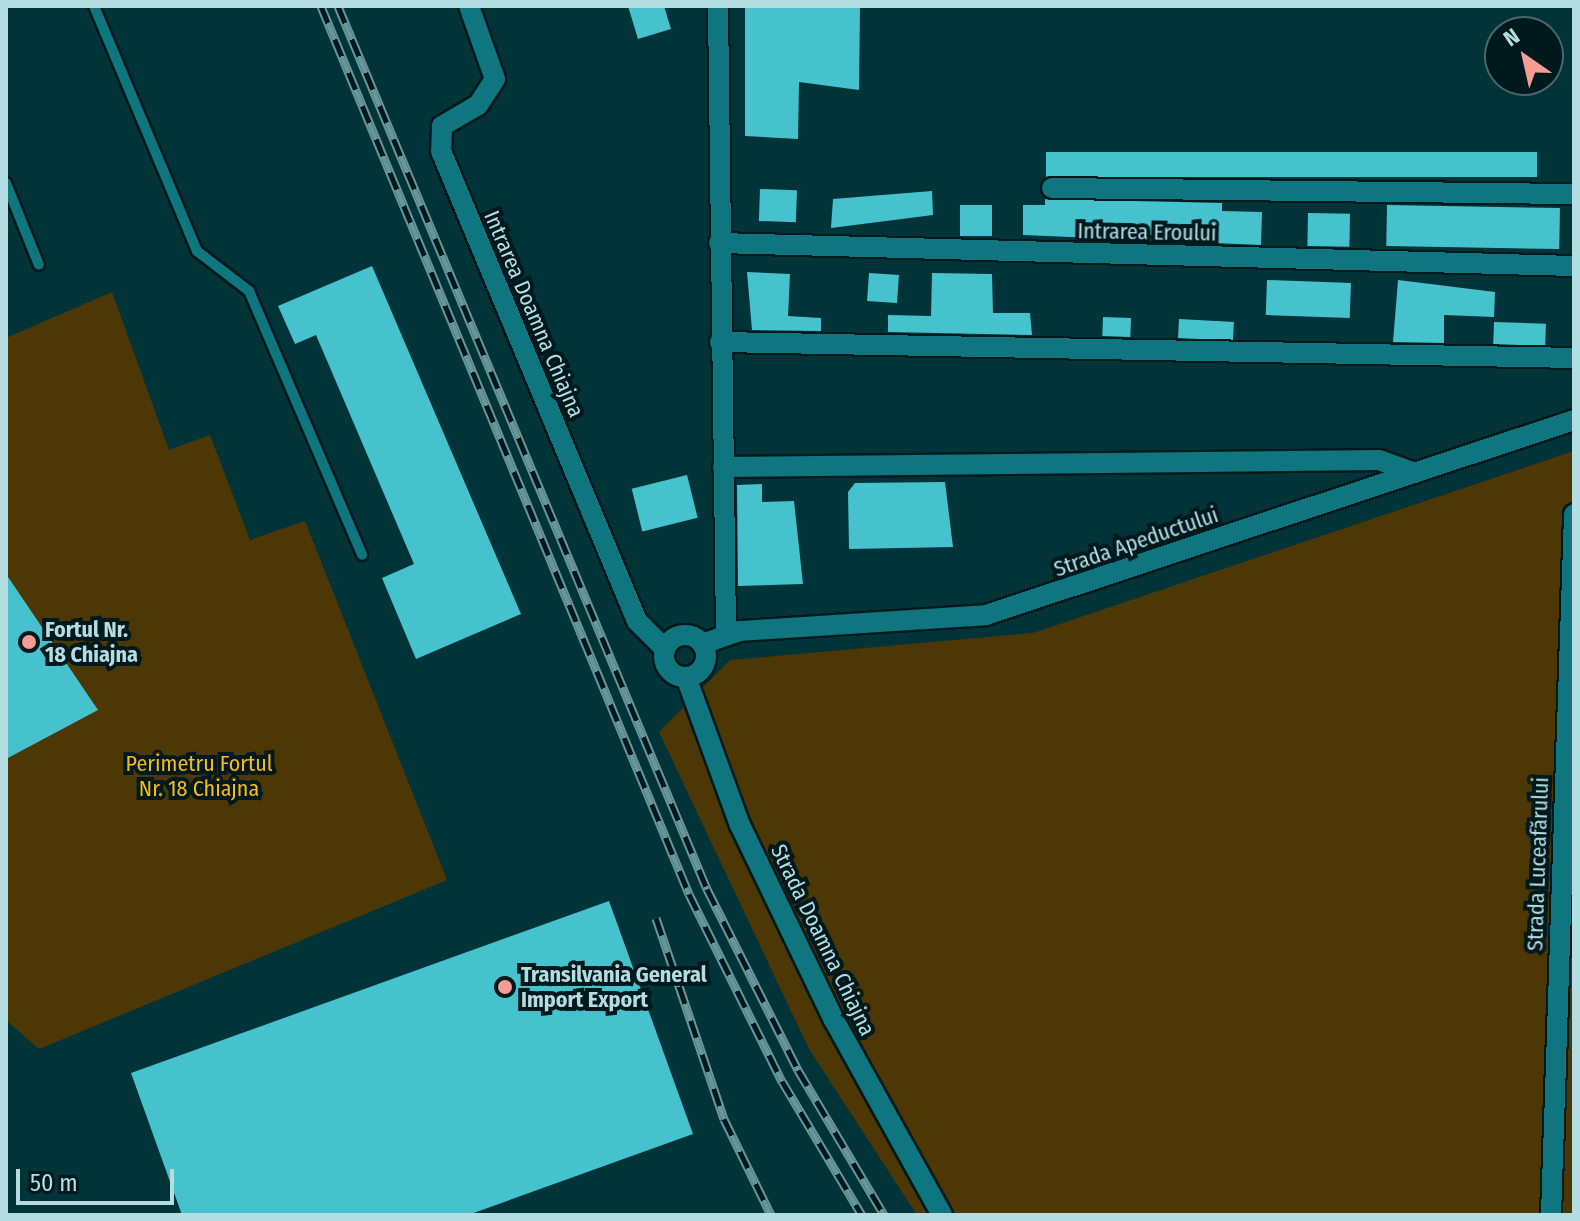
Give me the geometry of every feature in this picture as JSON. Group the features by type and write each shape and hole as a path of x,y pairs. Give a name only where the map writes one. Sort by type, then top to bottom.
{"street":[{"name":"Intrarea Doamna Chiajna","path":"469,6 495,79 478,105 442,126 441,151 637,621 665,649"},
{"path":"718,6 726,633"},
{"path":"1052,188 1574,194"},
{"name":"Intrarea Eroului","path":"719,243 1574,266"},
{"path":"720,342 1574,358"},
{"name":"Strada Apeductului","path":"702,644 726,633 986,615 1574,420"},
{"path":"723,467 1379,460 1415,473"},
{"name":"Strada Luceafărului","path":"1551,1215 1574,514"},
{"path":"685,635 702,644 704,662 686,677 668,668 665,649 685,635"},
{"name":"Strada Doamna Chiajna","path":"686,677 740,825 834,1020 942,1215"}],"lane":[{"path":"94,6 197,251 249,291 362,555"},
{"path":"6,183 39,265"}],"green space":[{"name":"Perimetru Fortul Nr. 18 Chiajna","path":"112,292 169,450 210,435 250,540 305,521 447,880 39,1049 6,1020 6,338"},
{"path":"1574,451 1574,1215 917,1215 809,1049 659,732 730,660 1033,633"}],"building":[{"path":"628,6 664,6 671,29 638,39"},
{"path":"745,6 860,6 859,90 799,82 798,139 745,136"},
{"path":"1046,152 1537,152 1537,177 1046,177"},
{"path":"760,189 797,190 796,222 759,221"},
{"path":"932,191 933,215 831,228 833,199"},
{"path":"1045,199 1222,203 1222,211 1262,212 1261,245 1023,235 1023,205 1045,205"},
{"path":"960,205 992,205 992,236 960,236"},
{"path":"1387,205 1560,208 1559,249 1386,246"},
{"path":"1308,213 1350,214 1349,247 1307,246"},
{"path":"372,266 521,614 416,659 382,578 414,564 316,335 295,344 278,306"},
{"path":"747,272 790,274 788,316 821,318 821,331 752,330"},
{"path":"869,273 899,275 897,303 867,301"},
{"path":"932,273 992,274 993,313 1030,313 1032,335 888,332 888,315 931,316"},
{"path":"1267,280 1351,283 1350,318 1266,315"},
{"path":"1398,280 1495,292 1494,317 1444,315 1444,343 1393,342"},
{"path":"1103,317 1131,318 1130,337 1102,336"},
{"path":"1179,319 1234,322 1233,341 1178,338"},
{"path":"1494,322 1546,324 1545,346 1493,344"},
{"path":"687,475 698,518 642,531 632,489"},
{"path":"945,482 953,547 849,549 848,492 855,483"},
{"path":"762,484 762,502 794,501 803,584 738,586 737,485"},
{"name":"Fortul Nr. 18 Chiajna","path":"6,574 98,710 6,759"},
{"name":"Transilvania General Import Export","path":"609,901 693,1134 468,1215 182,1215 131,1073"}],"railway":[{"path":"321,6 689,894 782,1081 862,1215"},
{"path":"338,6 707,889 798,1070 884,1215"},
{"path":"656,918 724,1119 771,1215"}],"place":[{"name":"Fortul Nr. 18 Chiajna","path":"29,642"},
{"name":"Transilvania General Import Export","path":"505,987"}]}
